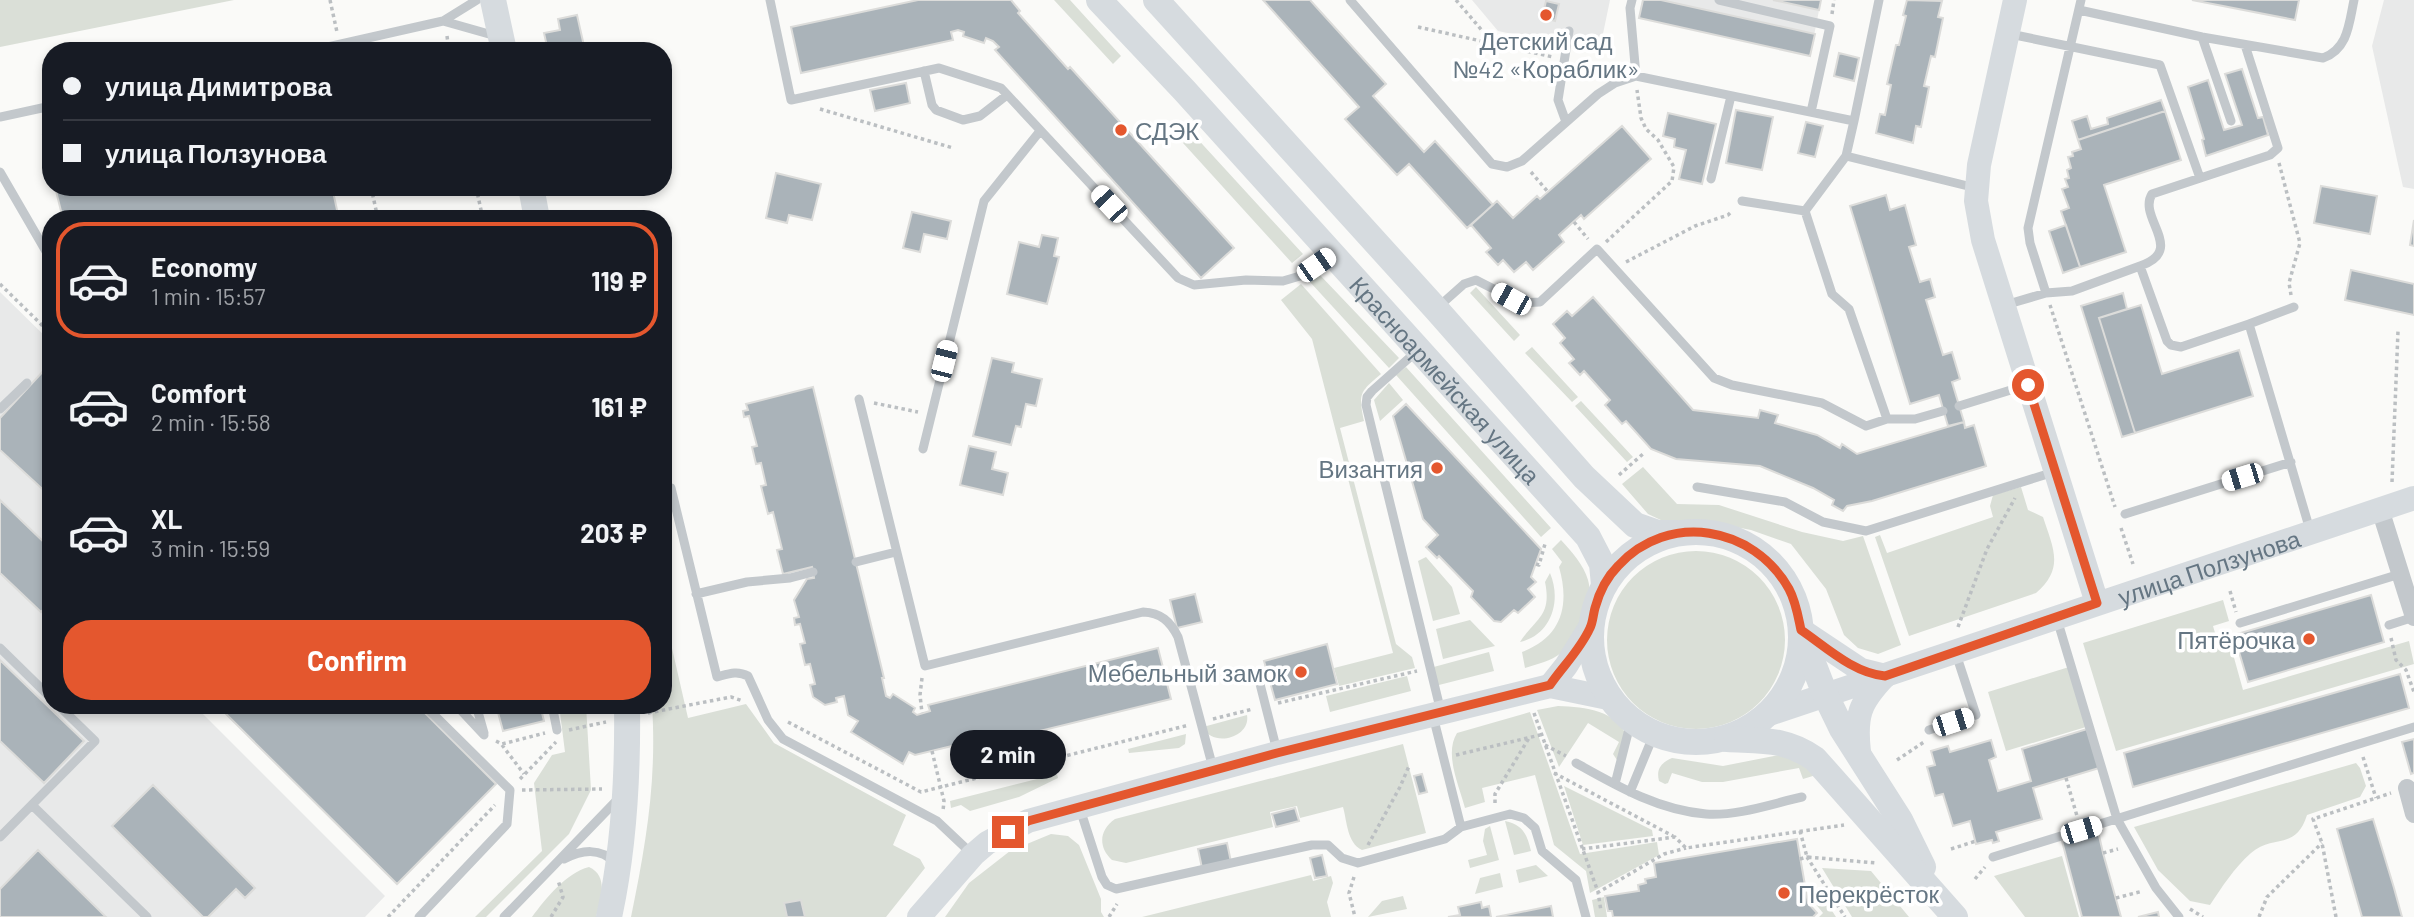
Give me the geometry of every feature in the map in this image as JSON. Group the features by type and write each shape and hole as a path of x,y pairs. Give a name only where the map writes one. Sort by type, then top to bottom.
{"main road":[{"path":"493,0 502,42"},
{"name":"Красноармейская улица","path":"1099,0 1184,90 1588,537 1602,564 1604,585"},
{"name":"Красноармейская улица","path":"1156,0 1436,309 1542,431 1614,507 1635,524 1658,533 1675,533"},
{"path":"2015,0 1979,165 1976,188 1981,231 2097,603"},
{"name":"улица Ползунова","path":"1766,715 2414,498"},
{"path":"919,917 973,855 987,843 1028,821 1214,769 1550,685 1566,666 1590,627 1604,585 1616,567 1633,551 1653,540 1675,533 1714,533 1734,538 1751,547 1768,559 1791,592 1798,610 1800,649 1796,668 1779,701 1750,727 1725,739"},
{"path":"1590,627 1591,650 1596,671 1608,698 1642,727 1673,740 1693,743 1725,739 1777,741 1801,749 1815,759 1955,917"},
{"path":"1801,630 1861,670 1885,676 1866,696 1862,705 1856,728 1859,752"},
{"path":"1801,630 1825,694 1842,729 1900,820 1938,897"},
{"path":"1550,685 1608,698"},
{"path":"609,917 618,867 614,790 627,714"}],"street":[{"path":"2380,509 2414,617"},
{"path":"2407,788 2414,814"}],"lane":[{"path":"349,42 443,21 477,0"},
{"path":"770,0 791,100 939,68 1001,88 1178,278 1194,285 1246,280 1283,281 1300,276 1332,254"},
{"path":"1350,0 1492,164 1507,167 1522,161 1598,93 1615,83 1636,76 1854,121"},
{"path":"1632,0 1630,8 1636,76"},
{"path":"1719,0 1830,26 1811,112"},
{"path":"1805,211 1846,156 1880,0"},
{"path":"2046,293 2028,228 2081,0"},
{"path":"2079,10 2202,37 2323,58 2334,54 2340,48 2346,35 2354,0"},
{"path":"443,21 497,42"},
{"path":"1566,122 1558,100 1569,32"},
{"path":"2008,34 2160,65 2200,178"},
{"path":"2202,37 2231,121"},
{"path":"2003,306 2046,293 2072,291 2153,261 2160,252 2160,240 2149,206 2152,194 2275,152 2278,142 2245,45"},
{"path":"924,71 932,105 941,114 963,120 981,116 1007,94"},
{"path":"1711,179 1731,96"},
{"path":"0,117 42,108"},
{"path":"923,449 984,201 1040,131"},
{"path":"1846,156 1976,188"},
{"path":"0,172 42,244"},
{"path":"1742,201 1805,211"},
{"path":"1805,211 1832,294 1849,309 1888,419"},
{"path":"1436,309 1464,284 1476,280 1521,303 1540,302 1597,249 1714,378 1732,385 1822,403 1867,426 1888,419 1915,419 1944,411"},
{"path":"2140,266 2167,341 2171,345 2181,347 2294,307"},
{"path":"2249,324 2311,532"},
{"path":"1418,350 1367,397 1366,405 1429,668 1444,758 1461,827"},
{"path":"0,409 26,383"},
{"path":"1959,406 2028,385"},
{"path":"859,399 925,666 1143,612 1153,612 1164,617 1173,626 1178,637 1214,769"},
{"path":"2125,514 2291,462"},
{"path":"1697,487 1785,502 1823,522 1866,531 2056,471"},
{"path":"672,492 717,677 734,672 748,676 768,720 783,738 937,821 973,855"},
{"path":"856,562 896,552"},
{"path":"696,594 747,582 790,578 813,572"},
{"path":"2240,623 2400,574"},
{"path":"2056,617 2117,819 2156,888 2179,917"},
{"path":"2389,625 2414,617"},
{"path":"0,648 42,689"},
{"path":"1929,730 1976,715 1955,652"},
{"path":"1259,680 1277,753"},
{"path":"0,837 94,741 67,714"},
{"path":"419,917 507,824 510,790 433,714"},
{"path":"464,714 484,735"},
{"path":"478,714 484,735"},
{"path":"555,714 561,732"},
{"path":"1615,784 1642,727"},
{"path":"1630,792 1642,727"},
{"path":"1993,857 2414,727"},
{"path":"1576,763 1630,792 1671,807 1707,814 1739,811 1802,797"},
{"path":"504,917 554,865 614,790"},
{"path":"32,805 147,917"},
{"path":"1080,807 1102,877 1107,885 1116,889 1311,845 1328,845 1342,858 1358,863 1446,839 1461,827 1510,814 1524,818 1535,828 1542,850 1576,880 1586,917"},
{"path":"554,865 578,852 594,852 608,856 618,867"},
{"path":"510,917 517,903"}],"path":[{"path":"330,0 340,42"},
{"path":"1456,0 1493,43"},
{"path":"1418,27 1636,76 1641,118 1674,167 1672,181 1597,249 1574,222"},
{"path":"791,100 953,148"},
{"path":"2275,152 2300,243 2289,284 2294,307"},
{"path":"1522,161 1548,192"},
{"path":"1610,264 1631,261 1695,226 1728,215 1742,201"},
{"path":"0,284 42,325"},
{"path":"2046,293 2133,564"},
{"path":"2380,509 2393,480 2398,331"},
{"path":"859,399 931,415"},
{"path":"1619,475 1644,453"},
{"path":"1958,627 1987,549 2022,482"},
{"path":"1536,564 1539,565 1545,544"},
{"path":"2389,625 2396,660 2406,670 2414,692"},
{"path":"922,713 920,695 925,666"},
{"path":"672,705 732,697 764,709 921,792 1429,668"},
{"path":"1533,711 1598,892 1602,917"},
{"path":"502,744 561,732 618,714"},
{"path":"1897,760 1924,743 1929,730"},
{"path":"387,917 510,790 561,732"},
{"path":"484,735 502,744 524,774"},
{"path":"1444,758 1541,735"},
{"path":"1496,818 1495,794 1529,738"},
{"path":"1544,744 1576,763"},
{"path":"2360,744 2376,798"},
{"path":"932,751 944,806 937,821"},
{"path":"1355,917 1349,893 1358,863 1401,787 1409,766"},
{"path":"1554,773 1675,836 1686,848"},
{"path":"2066,778 2081,830"},
{"path":"2336,917 2322,843 2313,819 2407,788"},
{"path":"510,790 614,790"},
{"path":"1583,901 1664,854 1686,848 1844,825"},
{"path":"1800,831 1807,858 1845,917"},
{"path":"1582,849 1675,836"},
{"path":"1951,849 1976,841"},
{"path":"2259,917 2267,897 2322,843"},
{"path":"1800,859 1876,863"},
{"path":"551,917 563,897 554,865"},
{"path":"2116,898 2156,888"}],"shaded area":[{"path":"0,0 234,0 0,47"},
{"path":"1054,0 1070,0 1121,56 1113,64"},
{"name":"Детский сад №42 «Кораблик»","path":"1472,0 1610,0 1599,53 1498,31"},
{"path":"1642,0 1821,0 1810,56 1639,18"},
{"path":"2384,0 2414,0 2414,189 2403,187 2372,46"},
{"path":"1193,134 1303,254 1292,263 1183,143"},
{"path":"1319,274 1399,358 1389,368 1310,282"},
{"path":"1301,284 1381,374 1362,394 1364,421 1340,428 1396,644 1412,657 1415,668 1339,686 1334,668 1393,653 1312,339 1281,300"},
{"path":"1476,287 1520,335 1514,341 1470,293"},
{"path":"0,292 42,333 42,714 203,714 385,896 365,917 0,917"},
{"path":"1532,347 1578,397 1572,402 1525,353"},
{"path":"1406,367 1551,528 1541,537 1396,375"},
{"path":"1389,383 1403,400 1380,421 1374,400"},
{"path":"1581,401 1633,457 1627,462 1575,406"},
{"path":"1643,467 1677,504 1719,505 1802,532 1843,541 1863,536 1901,645 1878,654 1858,648 1844,635 1826,589 1791,544 1751,530 1715,523 1665,522 1648,514 1622,484"},
{"path":"2021,487 2028,510 2043,517 2053,548 2054,566 2045,584 2036,593 1909,636 1875,537 1880,535 1887,553 1993,517 1990,506 1993,495"},
{"path":"1561,540 1577,558 1586,574 1590,590 1588,610 1580,630 1568,647 1549,660 1525,668 1522,652 1546,638 1560,618 1563,594 1559,567 1562,562 1552,549"},
{"path":"1696,551 1730,558 1759,577 1778,606 1785,640 1778,674 1759,703 1730,722 1696,729 1662,722 1633,703 1614,674 1607,640 1614,606 1633,577 1662,558"},
{"path":"1426,557 1452,587 1460,614 1433,621 1418,561"},
{"path":"1550,573 1555,595 1551,615 1539,632 1520,642 1544,610 1547,593 1545,582"},
{"path":"2223,600 2229,621 2213,626 2220,650 2231,647 2243,690 2409,641 2414,664 2116,751 2083,643"},
{"path":"1470,620 1495,646 1443,659 1436,629"},
{"path":"672,648 688,718 746,704 774,743 906,815 893,845 920,859 925,868 886,917 631,917 649,812 652,714 672,714"},
{"path":"1489,652 1494,671 1435,686 1430,668"},
{"path":"2069,667 2086,727 2006,751 1988,692"},
{"path":"1407,676 1411,691 1330,712 1326,696"},
{"path":"1558,706 1590,709 1616,722 1628,739 1617,760 1613,754 1619,742 1588,723 1559,767 1537,710"},
{"path":"1530,712 1580,854 1657,842 1659,855 1590,893 1586,871 1554,845 1535,775 1482,788 1485,802 1465,808 1452,760 1453,741 1457,733"},
{"path":"560,714 587,714 591,790 569,834 486,917 475,917 542,851 534,783 552,755 565,752"},
{"path":"1247,715 1243,730 1230,738 1214,737 1203,727"},
{"path":"1186,734 1185,744 1179,748 1129,753 1128,749"},
{"path":"1403,744 1426,833 1362,850 1350,837 1343,807 1300,818 1297,806 1270,812 1273,827 1126,863 1112,860 1104,850 1103,833 1115,819"},
{"path":"1779,755 1826,772 1803,779 1799,768 1723,782 1702,782 1672,773 1668,783 1659,781 1660,767 1672,758 1723,766"},
{"path":"2356,763 2366,786 2360,797 2307,815 2297,833 2290,838 2259,847 2234,871 2210,905 2190,901 2158,870 2134,827"},
{"path":"1057,774 1058,778 1019,797 970,811 961,805 951,808 950,801"},
{"path":"1564,786 1652,830 1653,836 1583,845"},
{"path":"1505,821 1523,831 1531,851 1514,855"},
{"path":"1490,826 1499,860 1470,868 1468,860 1487,855 1483,841 1485,829"},
{"path":"1051,834 1068,836 1079,845 1101,899 1101,912 1104,917 945,917 969,883 1010,851"},
{"path":"2062,856 2079,917 2025,917 1994,876"},
{"path":"1536,865 1548,876 1519,883 1516,870"},
{"path":"589,867 599,876 602,889 596,917 532,917 565,880"},
{"path":"1822,868 1871,871 1909,917 1852,917"},
{"path":"1500,873 1503,887 1475,894 1480,878"},
{"path":"1311,875 1313,881 1331,876 1333,883 1327,902 1331,917 1142,917"},
{"path":"1809,886 1816,886 1836,917 1819,917 1823,913 1814,902"},
{"path":"1403,896 1407,909 1368,917 1382,901"},
{"path":"1604,897 1607,917 1595,917 1592,900"}],"building":[{"path":"918,0 1011,0 1020,11 1018,13 1068,69 1070,67 1234,248 1201,278 995,50 999,47 986,38 984,43 963,36 964,32 958,30 951,32 953,40 801,73 791,27"},
{"path":"1263,0 1310,0 1386,84 1373,96 1424,152 1435,141 1493,205 1467,228 1409,164 1397,175 1345,119 1359,107"},
{"path":"1643,0 1661,0 1815,34 1810,56 1639,18"},
{"path":"1773,0 1821,0 1819,10"},
{"path":"1907,0 1942,1 1938,17 1943,18 1935,57 1931,56 1924,86 1929,87 1921,127 1916,126 1913,143 1876,133 1880,114 1885,115 1891,85 1887,84 1906,16 1903,15"},
{"path":"2192,0 2299,0 2295,20"},
{"path":"1546,1 1559,4 1555,21 1542,17"},
{"path":"577,15 583,42 546,42 544,33 560,30 558,19"},
{"path":"1839,53 1859,58 1854,81 1834,76"},
{"path":"2242,69 2258,118 2263,117 2268,135 2206,156 2202,140 2204,139 2188,87 2208,80 2224,130 2242,125 2225,74"},
{"path":"906,83 910,103 875,111 870,90"},
{"path":"2161,100 2165,111 2078,140 2072,121 2087,116 2091,129 2108,124 2107,118"},
{"path":"1736,110 1773,117 1762,170 1726,163"},
{"path":"2165,111 2181,160 2104,185 2126,252 2080,267 2061,211 2069,208 2062,189 2068,187 2065,179 2069,178 2067,170 2071,168 2068,157 2073,156 2072,152 2081,149 2078,140"},
{"path":"1668,113 1716,124 1702,184 1679,179 1686,150 1674,147 1675,139 1663,136"},
{"path":"1806,122 1823,126 1815,157 1798,153"},
{"path":"1622,126 1651,159 1584,219 1581,215 1559,235 1564,242 1533,270 1526,262 1514,272 1503,260 1498,265 1486,252 1491,248 1471,225 1497,201 1513,218 1537,196 1540,199"},
{"path":"776,173 821,184 812,220 789,215 787,223 766,218"},
{"path":"2321,186 2377,196 2370,234 2314,223"},
{"path":"1886,195 1890,210 1905,205 1916,245 1909,247 1920,282 1930,279 1935,297 1926,300 1943,355 1952,352 1960,379 1952,382 1964,422 1948,426 1939,395 1910,404 1850,206"},
{"path":"57,196 334,196 337,210 61,210"},
{"path":"912,212 951,221 947,239 924,234 920,252 903,248"},
{"path":"2414,220 2414,246 2410,245"},
{"path":"2066,225 2080,267 2063,273 2049,231"},
{"path":"1042,235 1058,238 1054,256 1059,257 1047,304 1007,294 1019,242 1039,247"},
{"path":"2351,270 2414,284 2414,315 2345,300"},
{"path":"2123,293 2127,309 2099,318 2135,433 2122,437 2081,306"},
{"path":"1593,297 1693,410 1758,418 1760,410 1778,415 1775,423 1817,435 1840,448 1842,444 1857,454 1964,422 1965,428 1974,425 1986,466 1872,501 1847,506 1843,511 1832,505 1834,500 1813,488 1760,466 1676,459 1651,449 1626,421 1622,424 1605,405 1610,400 1584,371 1580,375 1569,363 1574,359 1560,343 1565,338 1553,324 1567,311 1572,316"},
{"path":"2141,305 2162,374 2239,350 2253,396 2135,433 2099,318"},
{"path":"992,358 1014,363 1012,372 1042,379 1036,406 1026,404 1021,427 1016,426 1011,445 973,436"},
{"path":"42,372 42,489 0,450 0,418"},
{"path":"813,387 884,678 886,696 890,698 893,694 915,708 913,712 917,715 930,711 928,705 1158,648 1171,699 953,752 952,746 915,755 909,752 903,764 851,732 858,721 848,715 844,696 836,698 837,702 825,705 813,697 810,685 815,684 810,664 805,665 800,644 805,643 800,624 795,625 794,618 799,617 794,600 807,579 814,578 812,567 783,574 777,550 782,549 773,512 768,514 761,486 766,485 761,463 756,464 752,447 757,446 749,416 744,417 743,411 748,410 746,404"},
{"name":"Византия","path":"1406,404 1541,549 1531,577 1536,582 1528,589 1535,597 1518,613 1514,610 1501,622 1494,621 1471,597 1473,591 1439,556 1437,558 1426,547 1438,535 1423,519 1393,416"},
{"path":"969,446 996,452 992,469 1008,473 1003,495 960,485"},
{"path":"0,500 42,540 42,611 0,573"},
{"path":"1195,594 1202,622 1177,628 1170,600"},
{"name":"Пятёрочка","path":"2371,595 2384,642 2248,682 2234,635"},
{"name":"Мебельный замок","path":"1327,644 1337,684 1275,700 1264,661"},
{"path":"0,660 42,700 42,714 56,714 84,741 44,783 0,741"},
{"path":"2400,674 2409,708 2133,787 2124,753"},
{"path":"226,714 426,714 496,784 397,884"},
{"path":"498,714 542,714 544,721 503,731"},
{"path":"2087,729 2099,768 2033,788 2042,819 1996,832 1999,841 1976,844 1970,821 1953,826 1943,794 1935,796 1927,767 1935,765 1931,751 1948,746 1950,752 1991,740 1996,757 1989,760 1998,791 2031,781 2022,749"},
{"path":"2414,739 2414,773 2411,774 2402,742"},
{"path":"1422,774 1427,792 1419,794 1414,776"},
{"path":"153,785 255,888 245,898 236,889 208,917 203,917 112,826"},
{"path":"1295,808 1299,821 1276,827 1272,814"},
{"path":"2373,819 2402,917 2362,917 2337,829"},
{"path":"2098,831 2121,917 2082,917 2062,841"},
{"path":"1797,839 1808,903 1817,913 1813,917 1613,917 1612,911 1608,911 1605,896 1639,891 1638,885 1646,883 1645,879 1656,877 1654,863"},
{"path":"1227,843 1231,862 1202,868 1198,849"},
{"path":"38,850 106,917 0,917 0,889"},
{"path":"1322,855 1327,876 1315,878 1310,858"},
{"path":"801,900 805,917 787,917 784,903"},
{"path":"1481,902 1482,908 1489,906 1491,917 1448,917 1460,915 1458,907"},
{"path":"1551,906 1553,917 1496,917"},
{"path":"2158,912 2159,917 2138,917"}],"place":[{"name":"Детский сад №42 «Кораблик»","path":"1546,15"},
{"name":"СДЭК","path":"1121,130"},
{"name":"Византия","path":"1437,468"},
{"name":"Пятёрочка","path":"2309,639"},
{"name":"Мебельный замок","path":"1301,672"},
{"name":"Перекрёсток","path":"1784,893"}],"route":[{"path":"1008,832 1028,821 1214,769 1550,685 1566,666 1590,627 1604,585 1616,567 1633,551 1653,540 1675,533 1695,531 1734,538 1768,559 1791,592 1798,610 1801,630 1849,663 1875,675 1885,676 2097,603 2028,385"}]}
